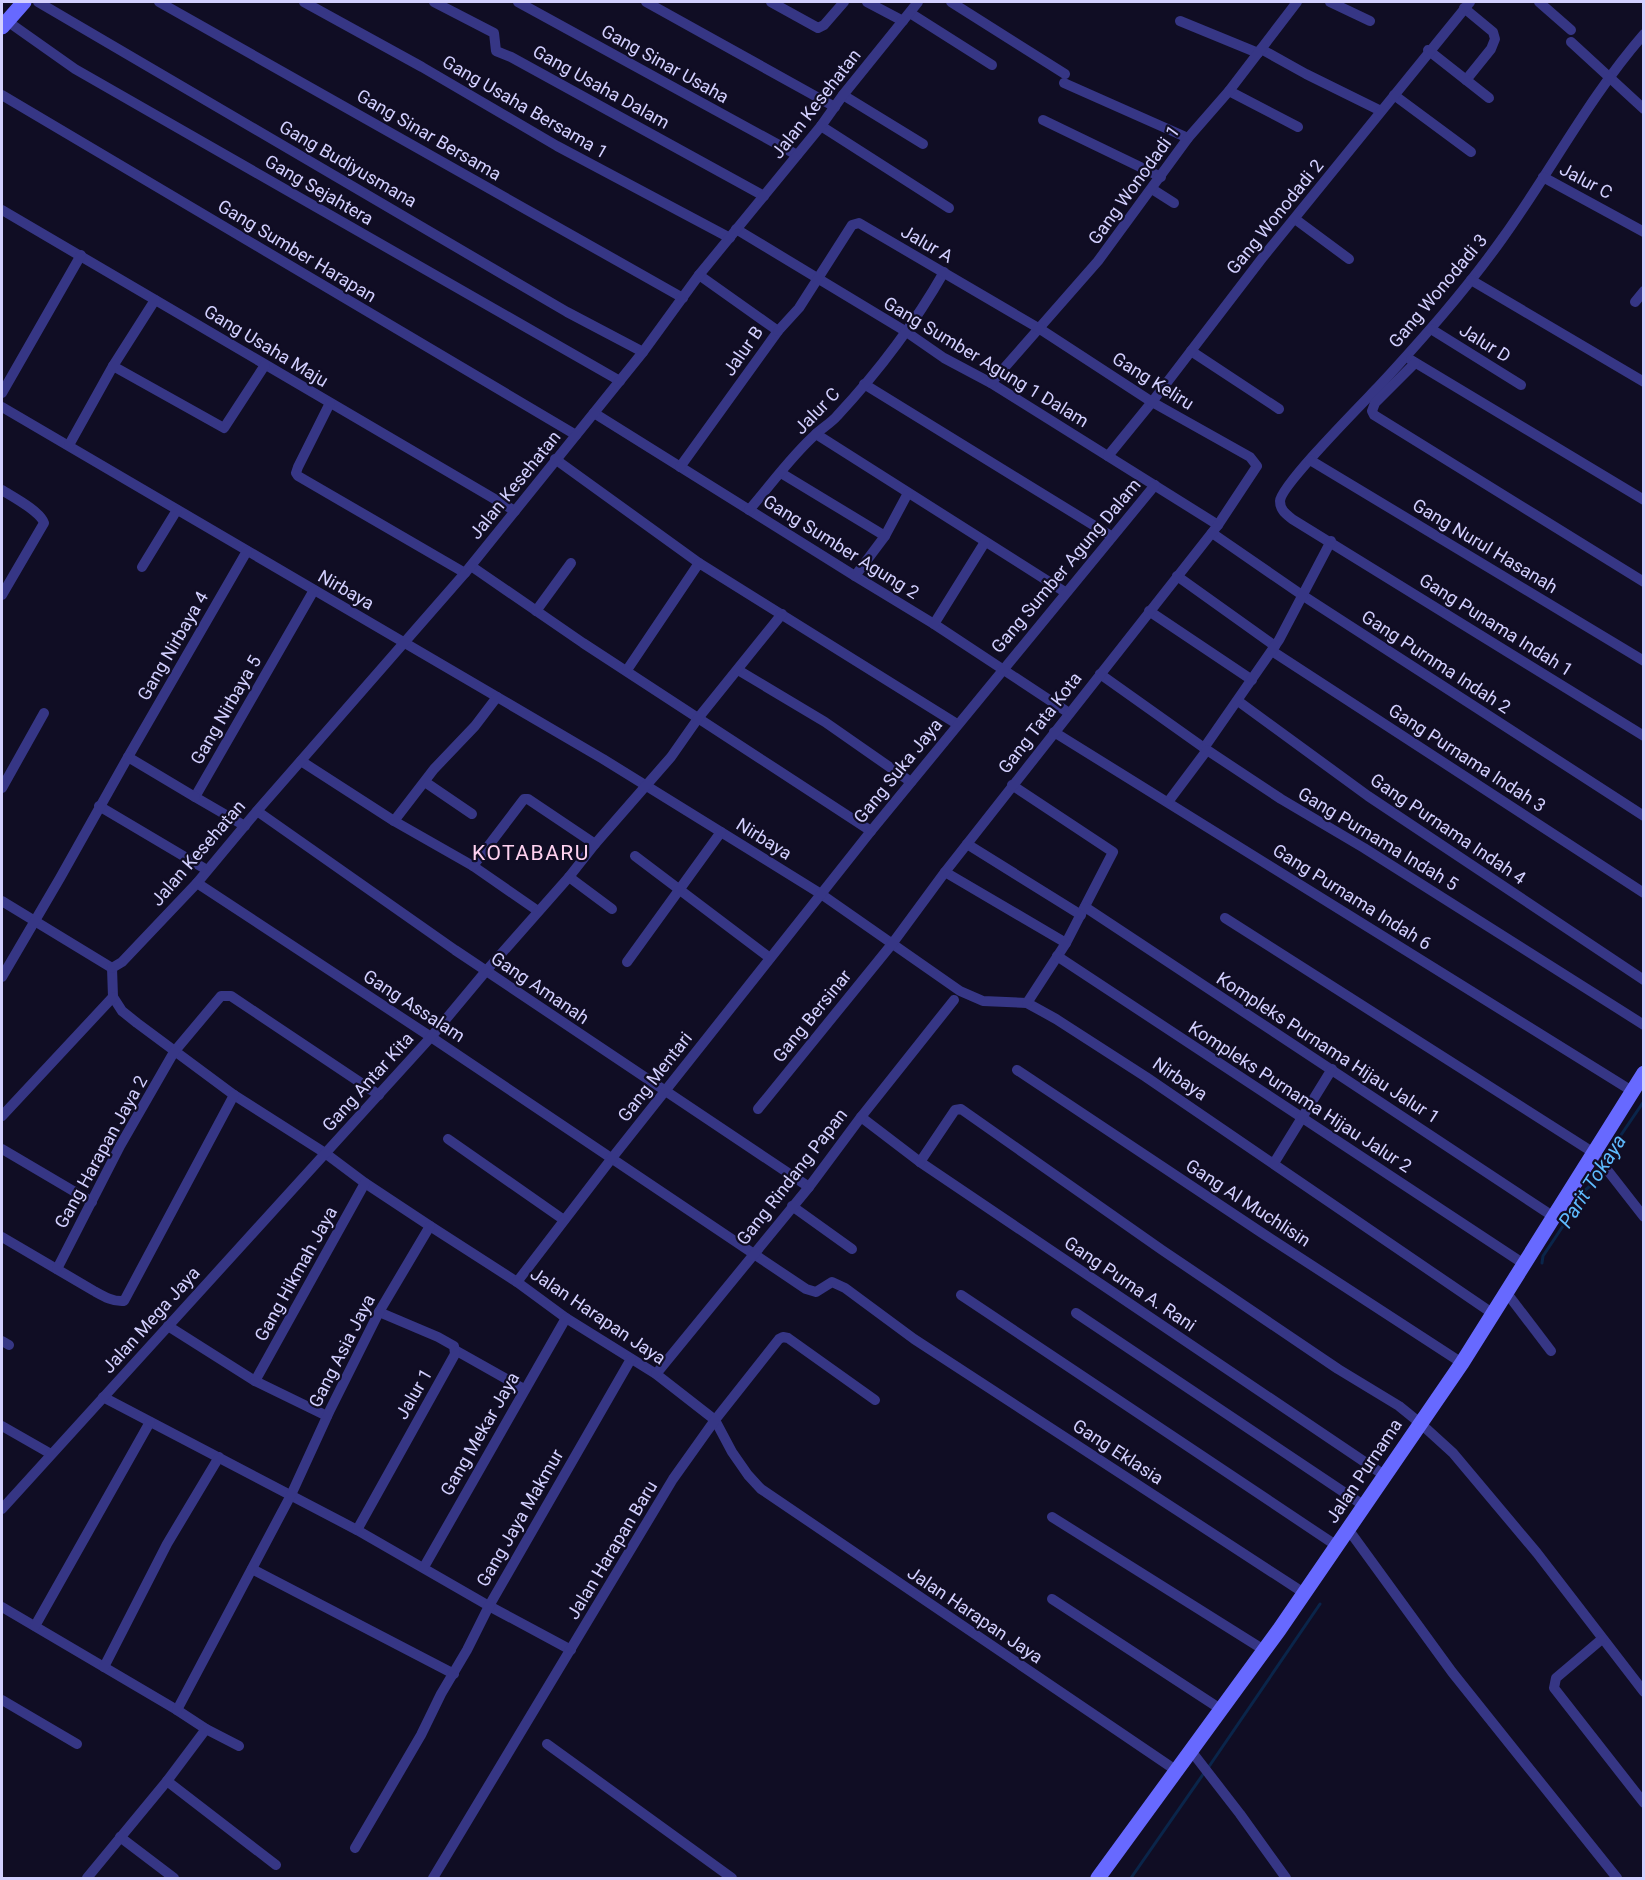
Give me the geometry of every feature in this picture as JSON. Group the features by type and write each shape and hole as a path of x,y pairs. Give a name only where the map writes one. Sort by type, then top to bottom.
{"street":[{"path":"4,24 24,2"},
{"name":"Gang Budiyusmana","path":"38,2 567,312 643,352"},
{"name":"Gang Sinar Bersama","path":"159,2 682,298"},
{"name":"Gang Usaha Bersama 1","path":"304,2 422,67 557,146 733,234"},
{"name":"Gang Usaha Dalam","path":"434,2 494,33 496,51 511,57 764,196"},
{"name":"Gang Sinar Usaha","path":"518,2 797,155"},
{"path":"646,2 835,107"},
{"path":"771,2 818,28 824,25 844,2"},
{"path":"867,2 907,17 992,65"},
{"name":"Jalan Kesehatan","path":"112,968 122,962 197,883 256,811 468,569 620,381 699,275 821,126 918,2"},
{"path":"951,2 1065,78 1188,138"},
{"name":"Gang Wonodadi 1","path":"991,383 1098,261 1188,138 1298,2"},
{"path":"1329,2 1370,21"},
{"path":"1539,2 1571,30"},
{"path":"1466,80 1491,49 1495,39 1493,32 1467,5"},
{"name":"Gang Wonodadi 2","path":"1108,456 1263,257 1467,5"},
{"path":"1180,21 1260,51 1381,111"},
{"name":"Gang Sejahtera","path":"4,24 75,69 620,381"},
{"name":"Gang Wonodadi 3","path":"1331,542 1285,514 1281,505 1285,490 1310,460 1410,360 1431,329 1502,239 1608,78 1644,34"},
{"path":"1571,42 1644,109"},
{"path":"1428,51 1490,98"},
{"path":"1228,91 1298,127"},
{"name":"Gang Sumber Harapan","path":"2,95 576,435"},
{"path":"843,95 923,144"},
{"path":"1394,95 1471,153"},
{"path":"1043,120 1161,177"},
{"path":"821,126 949,208"},
{"name":"Jalur C","path":"1543,177 1644,232"},
{"path":"1152,189 1174,203"},
{"name":"Gang Usaha Maju","path":"2,210 515,511"},
{"path":"1295,219 1349,259"},
{"name":"Jalur A","path":"818,279 852,225 856,223 1040,329"},
{"name":"Gang Sumber Agung 1 Dalam","path":"733,234 818,279 944,358 991,383 1155,485 1215,529"},
{"path":"2,393 81,255"},
{"name":"Jalur C","path":"749,510 816,434 836,418 864,384 929,299 944,272"},
{"name":"Jalur B","path":"680,467 778,331 699,275"},
{"path":"778,331 799,308 818,279"},
{"path":"1471,280 1644,382"},
{"path":"1635,302 1644,291"},
{"path":"69,445 113,366 155,300"},
{"name":"Gang Keliru","path":"1040,329 1152,402 1250,457"},
{"name":"Jalur D","path":"1431,329 1521,385"},
{"path":"1191,351 1279,409"},
{"path":"1644,500 1410,360 1372,411 1374,415 1644,582"},
{"path":"113,366 224,428 265,365"},
{"path":"864,384 1112,536"},
{"path":"330,404 298,467 296,473 298,476 468,569 536,611 871,831"},
{"name":"Nirbaya","path":"2,407 497,697 721,832 821,894 892,944 957,996 983,1001 1027,1004 1112,1054 1492,1313"},
{"name":"Gang Sumber Agung 2","path":"594,413 934,624 1069,713"},
{"path":"816,434 1065,592"},
{"name":"Gang Tata Kota","path":"892,944 1012,785 1215,529 1257,467 1250,457"},
{"path":"555,459 699,563 957,724"},
{"name":"Gang Nurul Hasanah","path":"1310,460 1644,661"},
{"path":"781,473 885,536"},
{"name":"Gang Sumber Agung Dalam","path":"1002,669 1155,485"},
{"path":"2,490 38,514 44,523 2,595"},
{"path":"855,576 885,536 908,493"},
{"path":"142,567 177,510"},
{"name":"Gang Purnma Indah 2","path":"1215,529 1302,595 1644,816"},
{"path":"934,624 985,542"},
{"path":"1168,802 1273,649 1331,542"},
{"name":"Gang Punama Indah 1","path":"1331,542 1644,736"},
{"name":"Gang Nirbaya 4","path":"2,977 247,551"},
{"path":"536,611 571,563"},
{"path":"627,670 699,563"},
{"name":"Gang Purnama Indah 3","path":"1178,576 1273,649 1644,893"},
{"name":"Gang Nirbaya 5","path":"195,797 314,590"},
{"path":"1149,612 1252,680"},
{"name":"Gang Antar Kita","path":"325,1153 431,1037 671,757 699,717 782,614"},
{"name":"Gang Suka Jaya","path":"821,894 1002,669"},
{"path":"738,670 825,722 911,782"},
{"name":"Gang Purnama Indah 5","path":"1100,674 1281,799 1364,848 1644,1025"},
{"path":"394,822 434,769 475,726 497,697"},
{"name":"Gang Purnama Indah 4","path":"1238,701 1368,796 1644,980"},
{"path":"2,788 44,713"},
{"name":"Gang Purnama Indah 6","path":"1054,732 1632,1091"},
{"path":"128,757 245,826"},
{"path":"301,761 394,822 473,866 538,911"},
{"path":"425,782 472,814"},
{"path":"1012,785 1113,852 1066,943 1027,1004"},
{"path":"473,866 524,799 595,844"},
{"path":"99,806 207,870"},
{"name":"Gang Amanah","path":"256,811 486,971 809,1187"},
{"path":"627,962 721,832"},
{"name":"Kompleks Purnama Hijau Jalur 1","path":"967,844 1083,911 1332,1069 1554,1216"},
{"path":"634,856 770,958"},
{"path":"945,872 1066,943"},
{"path":"569,877 612,909"},
{"name":"Gang Assalam","path":"197,883 754,1253"},
{"name":"Gang Mentari","path":"518,1282 612,1158 821,894"},
{"path":"2,901 112,968 113,997 2,1116"},
{"path":"1225,918 1600,1160 1644,1216"},
{"name":"Gang Bersinar","path":"758,1108 892,944"},
{"name":"Kompleks Purnama Hijau Jalur 2","path":"1057,956 1524,1264"},
{"name":"Gang Harapan Jaya 2","path":"57,1269 120,1146 174,1052 221,996 231,996 379,1095"},
{"name":"Gang Rindang Papan","path":"656,1374 809,1187 861,1116 957,996"},
{"name":"Jalan Harapan Jaya","path":"113,997 122,1011 234,1095 518,1282 566,1318 656,1374 715,1420 732,1452 761,1489 1177,1771"},
{"path":"1274,1163 1332,1069"},
{"name":"Gang Al Muchlisin","path":"1017,1070 1462,1363"},
{"name":"Jalan Purnama","path":"1098,1878 1192,1752 1337,1546 1462,1363 1554,1216 1600,1160 1632,1091 1644,1073"},
{"path":"2,1237 100,1294 120,1302 124,1301 234,1095"},
{"path":"920,1162 955,1110 961,1108 1180,1262 1338,1369 1399,1406 1460,1462 1537,1554 1644,1692"},
{"name":"Gang Purna A. Rani","path":"861,1116 920,1162 1384,1475"},
{"path":"448,1139 564,1220"},
{"path":"2,1149 92,1202"},
{"name":"Jalan Mega Jaya","path":"2,1509 325,1153"},
{"name":"Gang Hikmah Jaya","path":"255,1381 366,1183"},
{"path":"792,1206 852,1248"},
{"name":"Gang Asia Jaya","path":"177,1710 291,1495 379,1311 430,1226"},
{"name":"Gang Eklasia","path":"754,1253 813,1292 827,1283 836,1283 914,1339 1282,1581 1304,1593"},
{"path":"1506,1292 1551,1351"},
{"path":"961,1295 1337,1546"},
{"path":"379,1311 438,1337 454,1346 455,1350 524,1389"},
{"path":"1076,1313 1364,1505"},
{"name":"Gang Mekar Jaya","path":"424,1567 566,1318"},
{"path":"168,1326 255,1381 327,1416"},
{"name":"Jalan Harapan Baru","path":"433,1878 673,1479 715,1420 779,1339 789,1338 875,1400"},
{"name":"Jalur 1","path":"357,1530 387,1472 453,1358 455,1350"},
{"name":"Gang Jaya Makmur","path":"355,1848 421,1735 441,1694 468,1650 489,1606 631,1359"},
{"path":"103,1397 357,1530 571,1650"},
{"path":"35,1626 150,1422"},
{"path":"2,1426 51,1454"},
{"path":"104,1667 162,1554 219,1457"},
{"path":"1052,1517 1264,1650"},
{"path":"1348,1529 1452,1672 1617,1878"},
{"path":"252,1569 454,1674"},
{"path":"1052,1599 1222,1710"},
{"path":"2,1607 206,1729 239,1746"},
{"path":"1602,1639 1556,1678 1554,1688 1644,1803"},
{"path":"2,1700 77,1744"},
{"path":"87,1878 167,1781 206,1729"},
{"path":"547,1744 732,1878"},
{"path":"1192,1752 1286,1878"},
{"path":"167,1781 276,1865"},
{"path":"120,1837 174,1878"}],"waterway":[{"name":"Parit Tokaya","path":"1604,1160 1644,1101"},
{"name":"Parit Tokaya","path":"1542,1263 1543,1256 1565,1223 1575,1199 1590,1186 1601,1166"},
{"path":"1208,1768 1320,1604"},
{"path":"1131,1878 1204,1773"}],"district":[{"name":"KOTABARU","path":"531,853"}]}
